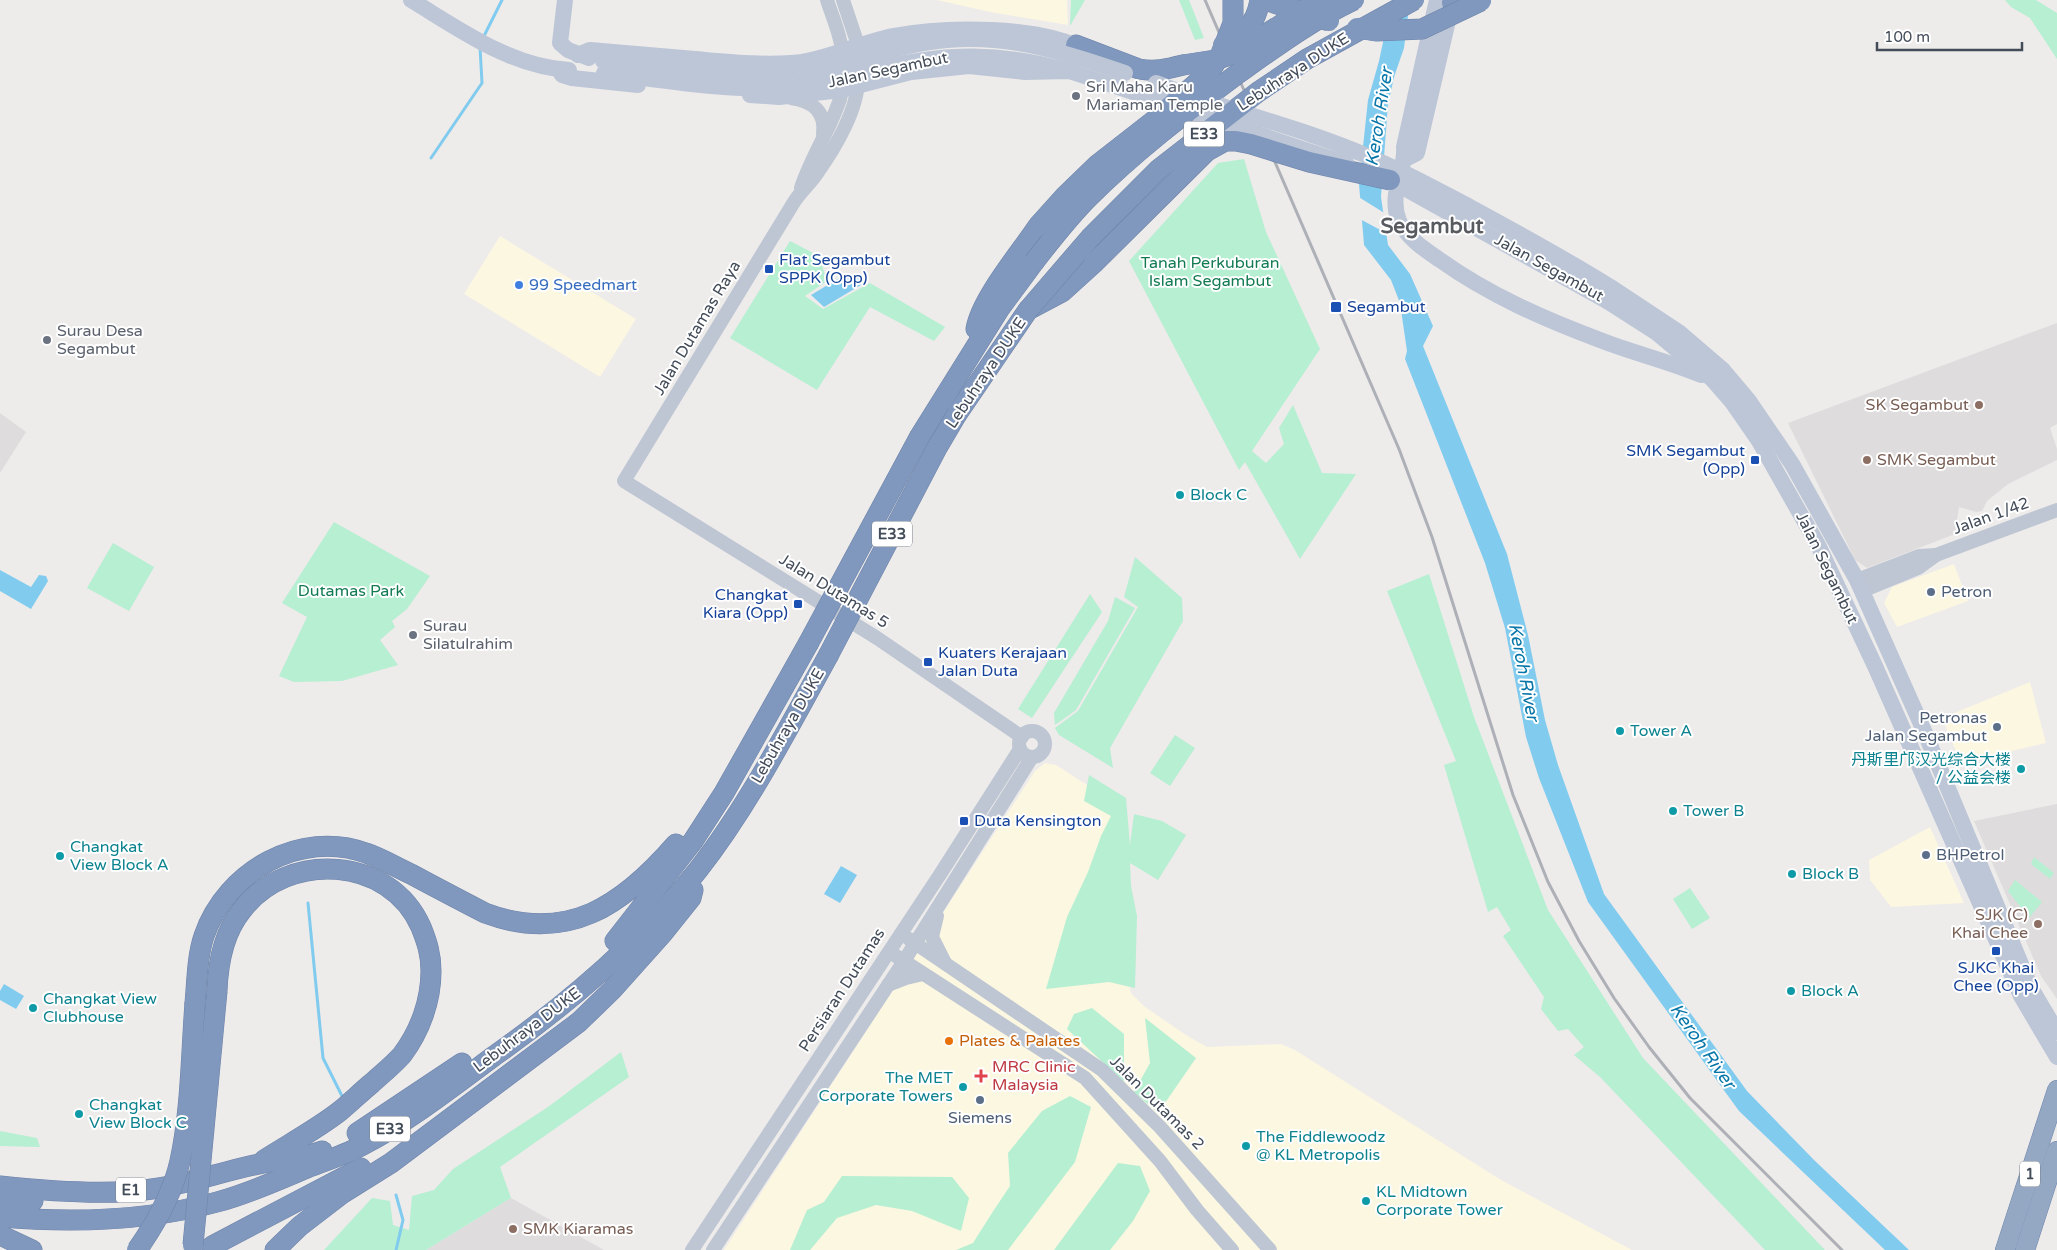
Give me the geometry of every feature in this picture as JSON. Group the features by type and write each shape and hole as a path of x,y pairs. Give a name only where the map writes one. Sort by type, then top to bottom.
{"highway":[{"name":"E33","path":"972,351 977,321 987,300 1038,226 1096,165 1156,119 1216,64 1233,23 1233,0"},
{"path":"1183,65 1214,51 1252,25 1260,0"},
{"path":"1265,0 1344,25 1376,31 1398,32 1422,29 1482,1"},
{"path":"1076,45 1144,70 1158,71 1215,60 1236,53 1320,0"},
{"name":"Lebuhraya DUKE","path":"0,1200 85,1203 142,1202 189,1195 244,1182 339,1144 532,1016 581,978 625,930 693,841 724,794 808,644 920,436 1000,308 1060,229 1088,198 1116,172 1218,89 1287,38 1354,0"},
{"name":"Lebuhraya DUKE","path":"0,1217 74,1220 130,1217 171,1212 218,1202 360,1147 406,1120 571,998 599,974 643,930 699,869 742,806 828,656 936,448 1028,310 1090,238 1159,169 1258,92 1307,59 1414,0"},
{"path":"1028,310 1062,292 1207,150 1226,141 1251,144 1308,162 1390,180"},
{"path":"136,1250 156,1221 167,1199 180,1161 186,1117 195,1003 204,937 220,906 243,878 293,850 329,846 353,849 375,857 485,913 526,924 561,922 606,907 628,892 689,829 708,800 724,794"},
{"path":"199,1247 218,976 224,945 241,911 264,890 302,872 336,868 367,875 397,893 407,903 427,938 431,959 431,981 428,1001 419,1027 401,1056 340,1111 258,1164"},
{"path":"275,1250 300,1226 343,1193 390,1163 579,1022 612,990 664,934 691,898 699,869"},
{"name":"1","path":"2005,1250 2056,1094"},
{"path":"199,1247 421,1139"},
{"name":"1","path":"2025,1250 2057,1151"},
{"name":"Lebuhraya DUKE","path":"258,1164 312,1156"},
{"name":"E1","path":"0,1186 86,1192 150,1190 258,1164"},
{"path":"0,1235 32,1250"}],"main road":[{"name":"Jalan Segambut","path":"411,0 494,49 559,70 603,67 777,73 824,68 920,44 948,40 982,40 1042,47 1328,140 1371,157 1415,178 1559,255 1610,294 1631,315 1657,333 1712,379 1732,402 1759,441 1820,550 1875,666 2021,996 2057,1057"},
{"path":"530,62 549,57 560,43 564,0"},
{"path":"1450,1 1417,153 1405,159 1399,174 1395,198 1399,220 1408,236 1450,267 1509,302 1601,341 1674,364 1712,379"},
{"path":"756,64 803,62 893,36 934,30 994,30 1042,36 1076,45 1156,83"},
{"name":"Jalan Segambut","path":"560,43 568,50 603,67 743,88 786,88 827,83 877,69 912,62 974,55 1014,59 1069,71 1324,155 1390,180 1610,294 1680,333 1714,362 1743,392 1792,464 1858,586 1925,733 2031,988 2057,1032"},
{"path":"865,43 863,60 869,75 878,80"},
{"path":"578,55 590,50 777,67 789,76 788,85 783,92 773,96"},
{"path":"559,70 562,75 586,80 708,92 773,96 841,90 911,72 969,66 1025,72 1069,71"},
{"path":"1601,341 1646,346 1649,344 1653,339 1651,332 1631,315"},
{"path":"1820,550 1832,562 1839,575 1858,586 1854,600 1872,644 1875,666"}],"street":[{"name":"Jalan Dutamas Raya","path":"800,193 841,90 842,50 827,0"},
{"name":"Jalan Dutamas Raya","path":"624,481 800,193 817,174 845,126 858,86 865,43 843,0"},
{"path":"773,96 807,102 821,113 824,126 821,144"},
{"name":"Jalan Dutamas 5","path":"624,481 877,638 1021,743"},
{"name":"Jalan 1/42","path":"1858,586 1919,556 1936,555 2057,510"},
{"path":"1033,731 1043,737 1044,750 1040,755 1032,757 1024,755 1021,743 1025,733 1033,731"},
{"name":"Persiaran Dutamas","path":"692,1250 941,873 1021,743"},
{"path":"713,1250 939,907 1032,757"},
{"path":"939,907 932,937 945,964"},
{"name":"Jalan Dutamas 2","path":"900,933 1102,1070 1160,1127 1270,1250"},
{"name":"Jalan Dutamas 2","path":"889,951 1084,1078 1160,1161 1197,1210 1232,1250"},
{"path":"888,985 923,974"}],"shaded area":[{"path":"937,0 1067,0 1068,25 990,12"},
{"path":"500,236 636,319 600,377 464,294"},
{"path":"2057,323 2057,424 2050,428 2057,449 2057,460 2008,484 1987,501 1982,511 1976,512 1959,507 1955,534 1867,568 1855,560 1788,423"},
{"path":"0,413 26,432 0,473"},
{"path":"1954,564 1968,601 1897,627 1884,603 1892,587"},
{"path":"2030,682 2046,743 1961,763 1942,718"},
{"path":"1045,763 1056,765 1112,801 1126,814 1129,835 1126,975 1131,993 1145,1007 1207,1047 1281,1044 1295,1050 1501,1180 1632,1250 724,1250 1035,771"},
{"name":"SJK (C) Khai Chee","path":"2057,804 2057,999 2041,976 1974,821"},
{"path":"1930,827 1964,903 1891,907 1870,880 1869,860"},
{"name":"SMK Kiaramas","path":"511,1198 604,1250 426,1250"}],"green space":[{"path":"1071,0 1085,0 1070,26"},
{"path":"1179,0 1189,0 1204,38 1195,40"},
{"path":"2005,0 2036,0 2057,13 2057,59 2030,18 2011,7"},
{"name":"Tanah Perkuburan Islam Segambut","path":"1244,159 1266,232 1320,349 1252,451 1266,463 1284,444 1279,428 1293,405 1322,473 1356,474 1300,559 1245,462 1239,470 1129,261 1218,163"},
{"path":"790,241 819,256 827,281 805,296 823,309 870,283 945,327 934,341 870,307 817,390 730,338"},
{"name":"Dutamas Park","path":"334,522 430,576 407,609 392,621 395,627 380,640 398,665 342,681 294,682 279,676 307,617 282,603"},
{"path":"113,543 154,567 129,611 87,588"},
{"path":"1135,557 1182,598 1183,621 1110,748 1113,768 1059,735 1055,728 1078,711 1138,607 1124,597"},
{"path":"1429,574 1474,717 1548,910 1643,1058 1825,1250 1765,1250 1600,1077 1574,1055 1584,1047 1568,1029 1558,1031 1541,1009 1544,997 1503,936 1511,930 1497,907 1488,912 1444,765 1456,761 1387,591"},
{"path":"1090,594 1102,612 1032,718 1018,709"},
{"path":"1115,597 1135,608 1076,710 1055,725 1054,713 1108,621"},
{"path":"1175,735 1195,748 1170,786 1150,773"},
{"path":"1089,775 1126,798 1130,845 1134,814 1162,821 1186,835 1158,880 1130,863 1131,886 1137,916 1135,988 1109,982 1046,989 1067,917 1111,816 1084,801"},
{"path":"2034,857 2054,873 2050,879 2031,864"},
{"path":"2015,880 2042,902 2029,918 2008,891"},
{"path":"1690,888 1710,918 1692,929 1673,899"},
{"path":"1092,1008 1124,1034 1124,1082 1067,1029 1074,1014"},
{"path":"1145,1018 1196,1058 1158,1113 1134,1092 1150,1063"},
{"path":"621,1052 629,1077 500,1167 511,1198 426,1250 324,1250 372,1198 390,1201 393,1225 409,1230 412,1196 434,1190 453,1169 548,1107"},
{"path":"1070,1096 1091,1107 1075,1162 1008,1250 956,1250 973,1243 1010,1186 1008,1153 1042,1111"},
{"path":"0,1131 37,1138 40,1147 0,1146"},
{"path":"1118,1163 1140,1166 1150,1191 1133,1221 1110,1250 1054,1250"},
{"path":"842,1176 952,1177 969,1198 961,1231 912,1211 876,1205 837,1218 810,1250 790,1250 807,1210 824,1202"}],"water":[{"name":"Keroh River","path":"1392,0 1410,0 1404,48 1394,77 1388,104 1381,197 1388,245 1410,274 1433,326 1423,346 1507,554 1528,635 1545,720 1558,765 1604,894 1747,1091 1814,1160 1909,1250 1885,1250 1739,1111 1588,902 1539,778 1526,737 1505,628 1485,563 1405,359 1407,351 1400,303 1391,280 1364,245 1359,184 1368,100 1379,61"},
{"path":"846,274 857,275 866,282 824,307 811,295"},
{"path":"0,570 31,587 39,575 46,576 48,581 31,609 0,591"},
{"path":"841,866 857,875 840,903 824,894"},
{"path":"4,984 24,996 16,1009 0,1000 0,991"}],"pier":[{"path":"1357,196 1386,214 1386,233 1358,218"}],"waterway":[{"path":"485,34 502,0"},
{"path":"431,158 482,83 480,47"},
{"path":"308,903 323,1058 343,1098"},
{"path":"396,1195 403,1220 396,1250"}],"railway":[{"path":"1205,0 1399,449 1432,537 1513,795 1548,882 1579,941 1614,998 1649,1047 1690,1098 1842,1250"}],"place":[{"name":"Sri Maha Karu Mariaman Temple","path":"1076,96"},
{"name":"Flat Segambut SPPK (Opp)","path":"769,269"},
{"name":"99 Speedmart","path":"519,285"},
{"name":"Segambut","path":"1336,307"},
{"name":"Surau Desa Segambut","path":"47,340"},
{"name":"SK Segambut","path":"1979,405"},
{"name":"SMK Segambut (Opp)","path":"1755,460"},
{"name":"SMK Segambut","path":"1867,460"},
{"name":"Block C","path":"1180,495"},
{"name":"Petron","path":"1931,592"},
{"name":"Changkat Kiara (Opp)","path":"798,604"},
{"name":"Surau Silatulrahim","path":"413,635"},
{"name":"Kuaters Kerajaan Jalan Duta","path":"928,662"},
{"name":"Petronas Jalan Segambut","path":"1997,727"},
{"name":"Tower A","path":"1620,731"},
{"name":"丹斯里邝汉光综合大楼 / 公益会楼","path":"2021,769"},
{"name":"Tower B","path":"1673,811"},
{"name":"Duta Kensington","path":"964,821"},
{"name":"BHPetrol","path":"1926,855"},
{"name":"Changkat View Block A","path":"60,856"},
{"name":"Block B","path":"1792,874"},
{"name":"SJK (C) Khai Chee","path":"2038,924"},
{"name":"SJKC Khai Chee (Opp)","path":"1996,951"},
{"name":"Block A","path":"1791,991"},
{"name":"Changkat View Clubhouse","path":"33,1008"},
{"name":"Plates & Palates","path":"949,1041"},
{"name":"MRC Clinic Malaysia","path":"981,1076"},
{"name":"The MET Corporate Towers","path":"963,1087"},
{"name":"Siemens","path":"980,1100"},
{"name":"Changkat View Block C","path":"79,1114"},
{"name":"The Fiddlewoodz @ KL Metropolis","path":"1246,1146"},
{"name":"KL Midtown Corporate Tower","path":"1366,1201"},
{"name":"SMK Kiaramas","path":"513,1229"}],"district":[{"name":"Segambut","path":"1432,226"}]}
